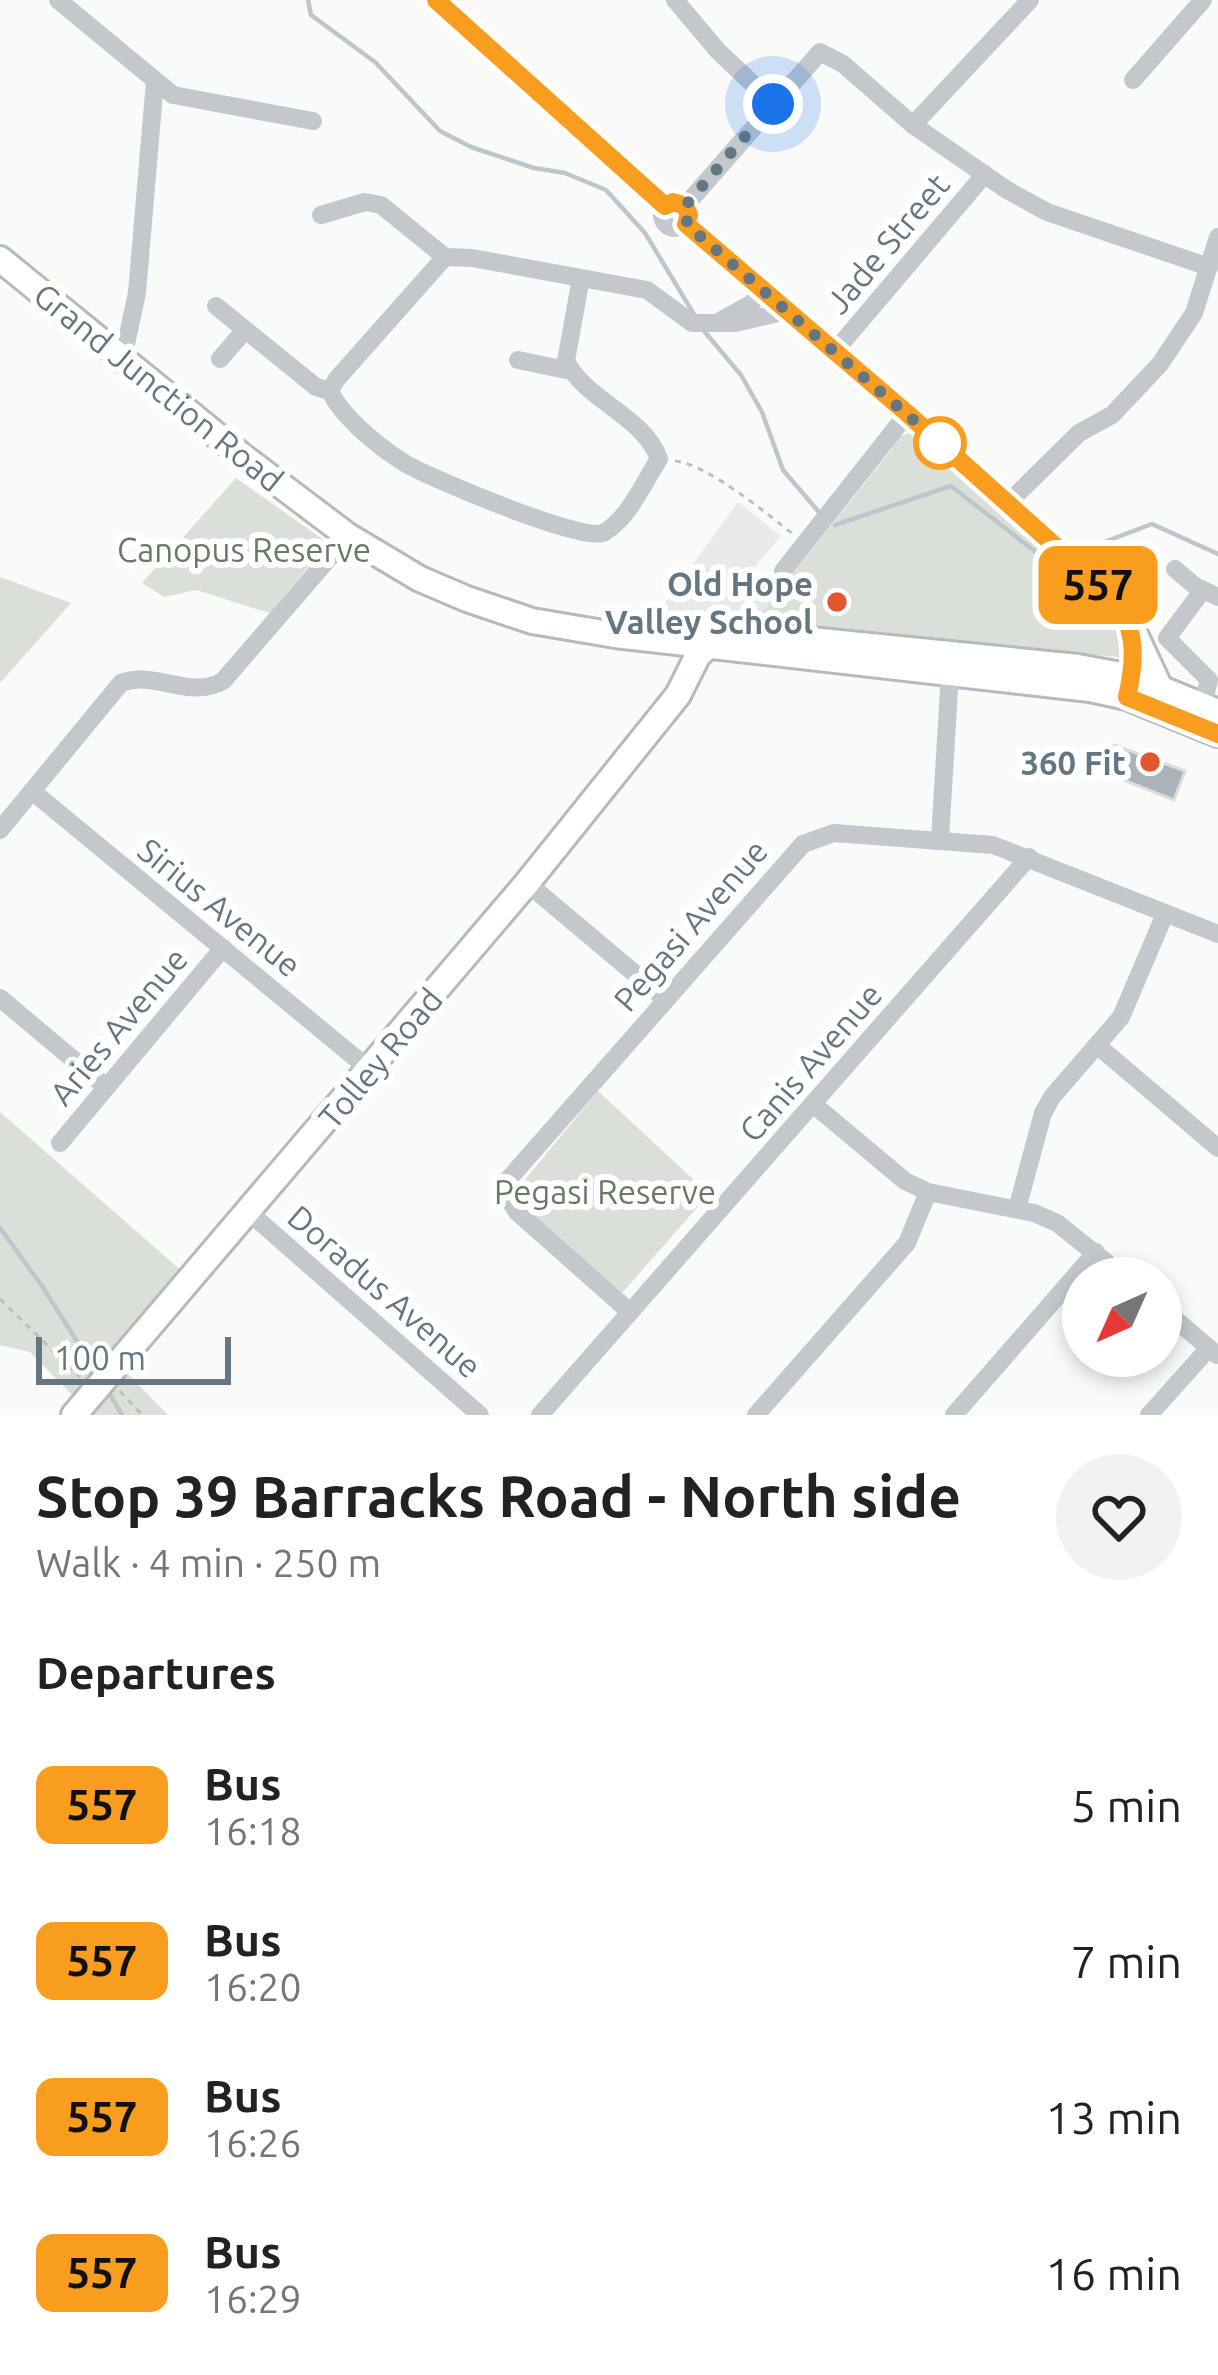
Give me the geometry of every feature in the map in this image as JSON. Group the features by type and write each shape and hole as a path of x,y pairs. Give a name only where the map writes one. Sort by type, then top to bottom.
{"main road":[{"name":"Grand Junction Road","path":"0,259 348,536 420,579 561,628 668,641 704,654 950,663 1090,689 1160,688 1210,708"},
{"name":"Grand Junction Road","path":"509,612 704,654 950,663"},
{"path":"1132,628 1160,688"},
{"name":"Tolley Road","path":"74,1415 527,884 678,694 704,654"},
{"name":"Grand Junction Road","path":"1129,687 1218,734"}],"street":[{"path":"58,0 173,95 313,121"},
{"path":"436,0 1121,605 1135,649 1129,687"},
{"path":"674,0 773,104"},
{"path":"913,125 1030,0"},
{"path":"1133,80 1203,0"},
{"path":"679,212 820,52 843,64 913,125 1047,212 1209,267"},
{"path":"123,358 137,293 155,81"},
{"name":"Jade Street","path":"835,351 985,174"},
{"path":"321,215 365,202 381,205 446,257 647,290 705,324 787,311"},
{"path":"1008,503 1065,445 1112,415 1160,364 1194,313 1218,237"},
{"path":"330,392 446,257"},
{"path":"216,306 316,387 330,392 336,405 404,463 590,537 618,521 659,459 640,432 566,361 581,278"},
{"path":"705,324 751,304 764,290"},
{"path":"220,359 245,330"},
{"path":"518,359 571,370"},
{"path":"783,571 908,414"},
{"path":"0,830 121,683 139,676 207,690 224,682 348,536"},
{"path":"1175,569 1210,594 1168,638 1209,680 1210,708"},
{"path":"940,839 950,663"},
{"name":"Sirius Avenue","path":"32,791 370,1070"},
{"name":"Pegasi Avenue","path":"630,1312 517,1212 505,1193 506,1182 802,844 835,833 993,845 1218,934"},
{"name":"Canis Avenue","path":"540,1415 1029,857"},
{"path":"527,884 664,999"},
{"path":"1016,1209 1042,1113 1128,1005 1166,914"},
{"name":"Aries Avenue","path":"60,1143 223,948"},
{"path":"0,998 106,1087"},
{"path":"1098,1046 1218,1148"},
{"path":"812,1104 882,1166 928,1192 1016,1209 1057,1223 1102,1257"},
{"path":"756,1415 907,1243 928,1192"},
{"name":"Doradus Avenue","path":"250,1213 480,1415"},
{"path":"954,1415 1096,1252"},
{"path":"1149,1415 1213,1352 1182,1325"}],"path":[{"path":"659,459 688,462 747,497 805,544"},
{"path":"0,1299 142,1415"}],"shaded area":[{"path":"738,502 781,536 748,575 780,590 755,621 657,614"}],"green space":[{"path":"911,432 1114,609 1127,658 755,621 892,449 894,439"},
{"name":"Canopus Reserve","path":"236,478 328,543 270,613 196,590 164,597 142,583"},
{"path":"0,577 71,603 0,683"},
{"name":"Pegasi Reserve","path":"598,1091 709,1194 622,1293 510,1198"},
{"path":"0,1112 192,1280 118,1364 168,1415 74,1415 82,1405 30,1352 0,1345"}],"building":[{"path":"1114,745 1185,771 1174,800 1103,772"}],"waterway":[{"path":"308,0 311,15 375,62 440,131 471,147 565,173 606,190 645,233 695,316"},
{"path":"704,331 741,375 762,412 783,470 818,511"},
{"path":"835,525 951,486 1050,563 1056,560"},
{"path":"1078,552 1152,524 1218,554"},
{"path":"0,1228 97,1373"},
{"path":"106,1388 122,1415"}],"bus line":[{"name":"557","path":"436,0 665,206 682,203 689,215 686,224 1121,605 1135,649 1127,697 1218,734"}],"place":[{"name":"Old Hope Valley School","path":"837,602"},
{"name":"360 Fit","path":"1150,762"}],"route":[{"path":"773,104 685,206 686,224 940,443"}]}
